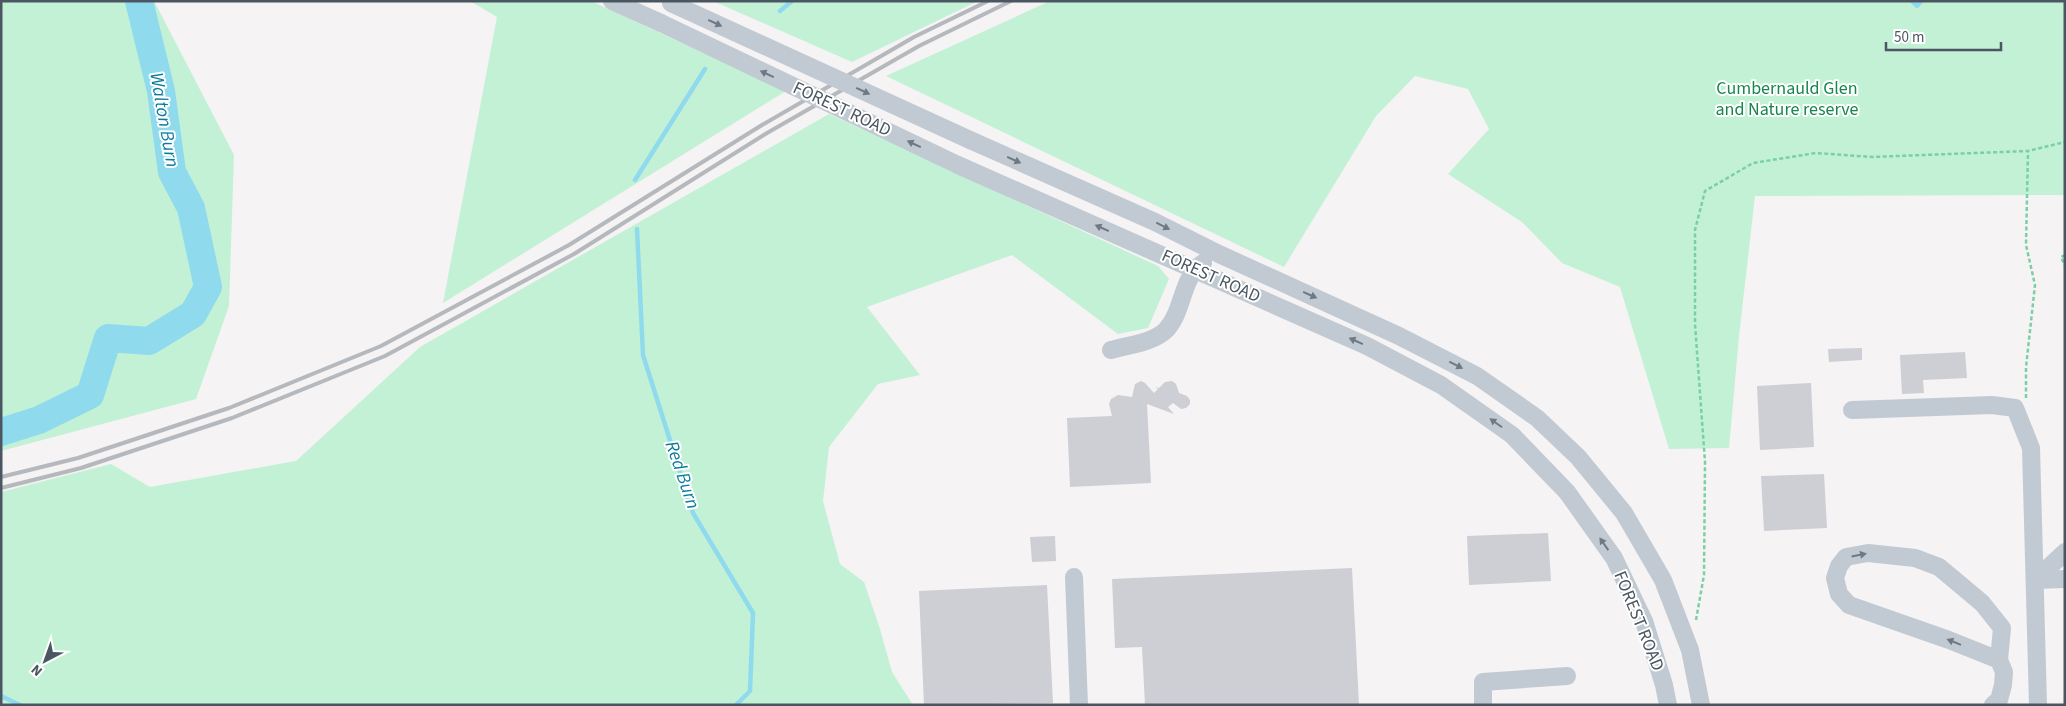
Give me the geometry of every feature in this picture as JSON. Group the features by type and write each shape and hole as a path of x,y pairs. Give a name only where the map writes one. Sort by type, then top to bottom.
{"street":[{"name":"FOREST ROAD","path":"612,1 958,165 1367,346 1441,385 1512,435 1567,492 1614,558 1644,621 1659,668 1668,705"},
{"name":"FOREST ROAD","path":"669,2 970,140 1155,222 1219,254 1399,336 1478,376 1536,418 1578,457 1624,513 1663,580 1690,650 1701,705"},
{"path":"1111,350 1146,341 1165,331 1174,318 1194,269 1219,254"},
{"path":"1852,410 1992,405 2015,408 2031,448 2038,705"},
{"path":"2035,580 2065,552"},
{"path":"1993,705 1999,700 2003,685 2004,672 1999,660 2002,628 1982,603 1939,567 1915,558 1868,553 1846,557 1839,566 1835,578 1839,594 1849,605 1940,636 1999,660"},
{"path":"1074,577 1079,705"},
{"path":"2035,580 2065,579"},
{"path":"1690,650 1711,705"},
{"path":"1659,668 1662,705"},
{"path":"1483,705 1483,682 1567,676"}],"path":[{"path":"1696,622 1704,575 1705,462 1695,324 1695,230 1706,190 1753,163 1816,152 1872,157 2028,151 2065,142"},
{"path":"2026,404 2026,367 2035,286 2026,245 2028,151"},
{"path":"2065,255 2061,257 2065,266"}],"green space":[{"path":"1,1 154,1 234,155 229,306 196,399 1,451"},
{"path":"470,1 591,1 786,91 443,303 497,17"},
{"path":"713,1 978,1 852,62"},
{"name":"Cumbernauld Glen and Nature reserve","path":"1050,1 2065,1 2065,195 1755,196 1739,336 1729,448 1669,449 1620,287 1562,263 1522,222 1448,174 1489,129 1468,89 1415,76 1376,116 1284,267 886,76"},
{"path":"829,114 1158,266 1169,279 1148,328 1118,334 1012,255 867,307 920,375 878,384 829,447 823,501 840,564 864,582 892,672 913,705 1,705 1,492 111,464 150,487 296,461 420,347"}],"building":[{"path":"1862,348 1862,360 1829,362 1828,349"},
{"path":"1965,352 1967,378 1923,380 1924,393 1902,394 1900,355"},
{"path":"1141,381 1154,393 1158,389 1155,387 1159,388 1165,382 1172,381 1176,384 1179,393 1187,396 1190,400 1190,404 1186,408 1181,409 1173,403 1168,407 1174,414 1147,404 1151,483 1070,487 1067,418 1112,416 1109,404 1111,399 1118,395 1132,397 1135,384"},
{"path":"1811,383 1814,447 1760,450 1757,386"},
{"path":"1824,474 1827,528 1764,531 1761,476"},
{"path":"1548,533 1551,581 1469,585 1467,536"},
{"path":"1055,536 1056,561 1032,562 1030,537"},
{"path":"1352,568 1359,705 1145,705 1142,647 1115,648 1112,579"},
{"path":"1047,585 1053,703 924,705 919,591"}],"waterway":[{"name":"Walton Burn","path":"1,432 39,420 90,395 108,338 149,341 193,314 208,287 191,208 172,172 161,91 139,1"},
{"name":"Red Burn","path":"780,11 792,1"},
{"name":"Red Burn","path":"1912,1 1917,6 1921,1"},
{"name":"Red Burn","path":"635,180 705,69"},
{"name":"Red Burn","path":"637,229 643,355 693,513 753,613 750,691 736,705"},
{"name":"Red Burn","path":"1,696 20,705"}],"railway":[{"path":"1,477 78,458 229,408 381,346 569,245 762,125 914,37 988,1"},
{"path":"1,488 81,468 232,418 385,356 574,254 767,133 919,46 1011,1"}]}
